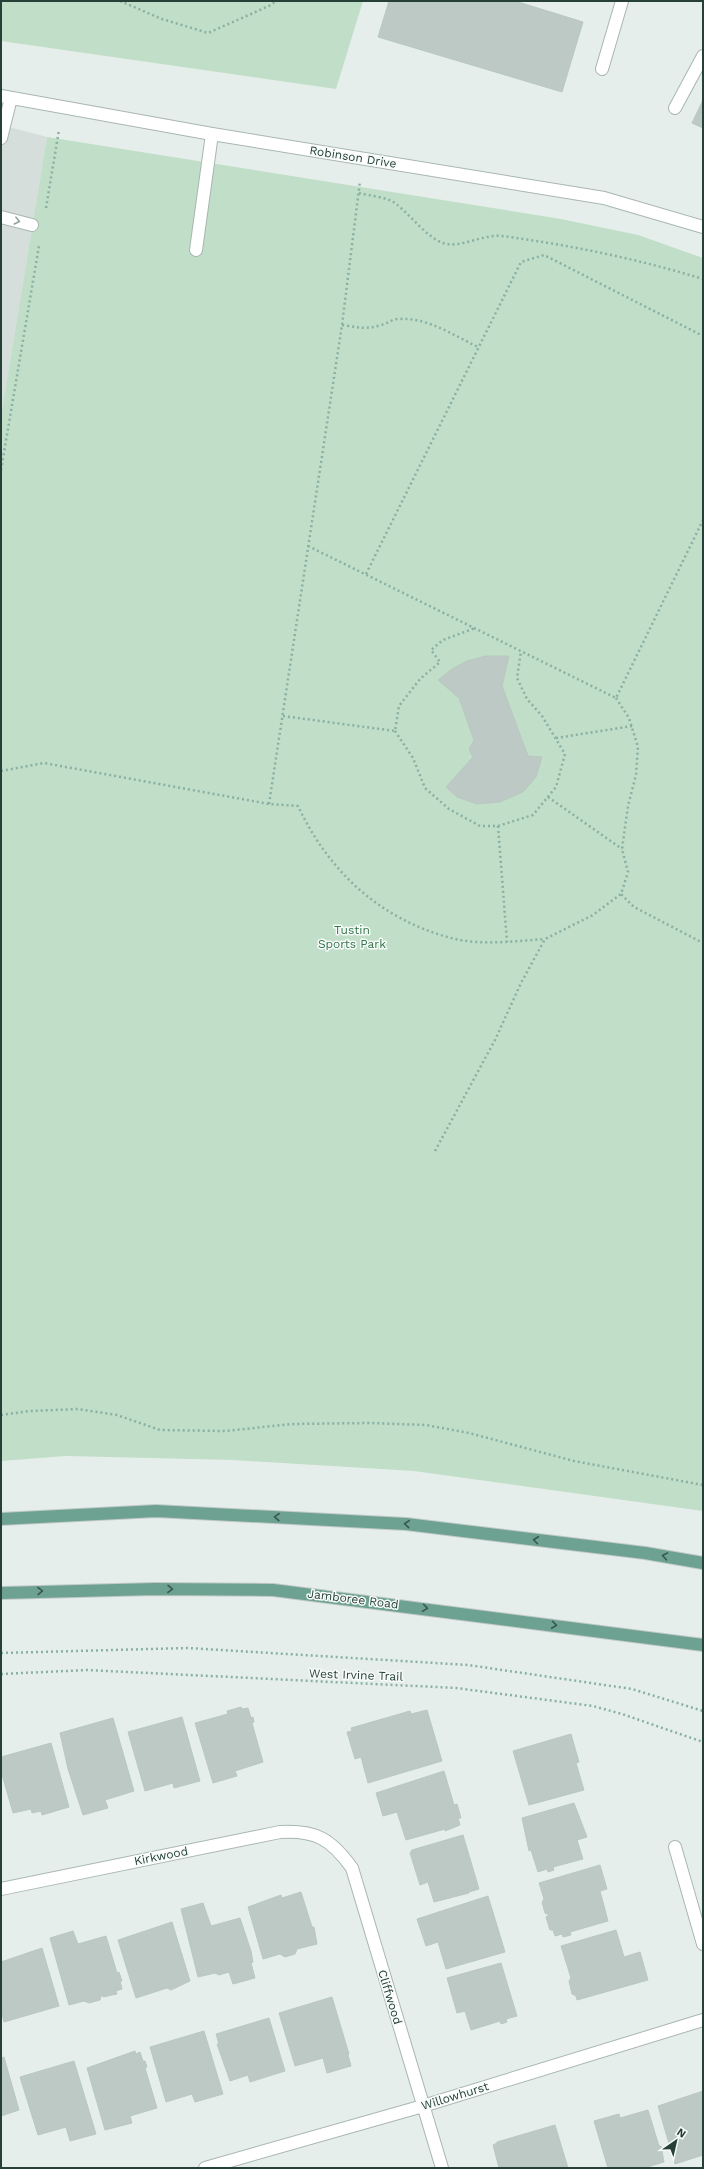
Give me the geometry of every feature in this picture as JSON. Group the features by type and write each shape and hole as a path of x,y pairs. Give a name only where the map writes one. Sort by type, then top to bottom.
{"main road":[{"path":"1,1519 156,1511 406,1524 645,1553 703,1563"},
{"name":"Jamboree Road","path":"1,1592 155,1589 273,1590 703,1645"}],"street":[{"path":"602,68 622,1"},
{"path":"675,108 703,56"},
{"path":"1,138 6,97"},
{"name":"Robinson Drive","path":"6,97 212,134 604,198 703,228"},
{"path":"196,250 212,134"},
{"path":"1,216 32,225"},
{"name":"Kirkwood","path":"1,1889 280,1832 301,1831 321,1837"},
{"name":"Cliffwood","path":"321,1837 339,1850 352,1868 442,2168"},
{"path":"675,1847 703,1944"},
{"name":"Willowhurst","path":"206,2168 423,2106 703,2020"}],"path":[{"path":"120,1 162,19 208,33 269,6 276,1"},
{"path":"45,212 63,107"},
{"path":"269,804 342,325 363,158"},
{"path":"359,193 395,203 423,229 443,243 463,244 481,237 500,236 579,248 656,264 703,280"},
{"path":"1,470 40,242"},
{"path":"366,574 521,262 544,255 703,336"},
{"path":"342,325 365,329 381,325 395,319 408,319 426,322 478,347"},
{"path":"616,698 703,520"},
{"path":"1,771 44,763 269,804 298,806 308,826 327,856 357,889 407,922 452,938 507,942 545,939 593,915 621,894 628,872 622,849 628,806 636,775 638,747 629,718 616,698 308,546"},
{"path":"475,628 443,640 431,650 440,662 420,679 399,706 395,731 413,758 425,788 449,809 480,826 498,826 533,815 556,786 565,754 542,716 527,699 517,678 521,651"},
{"path":"283,716 395,731"},
{"path":"556,738 632,726"},
{"path":"548,797 622,849"},
{"path":"498,826 507,942"},
{"path":"621,894 634,907 703,943"},
{"path":"435,1150 495,1040 521,983 545,939"},
{"path":"1,1416 30,1411 78,1409 117,1415 160,1430 225,1431 300,1424 369,1422 426,1425 469,1433 574,1461 703,1485"},
{"name":"West Irvine Trail","path":"1,1653 188,1648 468,1665 632,1689 703,1711"},
{"name":"West Irvine Trail","path":"1,1674 88,1670 456,1688 593,1706 622,1714 703,1742"}],"shaded area":[{"path":"1,125 47,137 1,416"}],"green space":[{"path":"1,1 363,1 336,89 1,41"},
{"name":"Tustin Sports Park","path":"47,137 561,219 638,235 703,258 703,1511 414,1471 233,1460 66,1456 1,1461 1,416"}],"building":[{"path":"389,1 515,1 583,22 562,92 378,37"},
{"path":"703,100 703,128 692,123"},
{"path":"486,656 509,656 502,686 528,756 542,757 536,777 523,792 500,802 477,804 457,797 446,787 473,757 469,749 474,740 459,698 438,680 452,669 467,661"},
{"path":"241,1707 242,1709 248,1708 251,1718 253,1717 254,1722 252,1723 263,1762 235,1771 237,1776 213,1783 195,1723 228,1714 227,1711"},
{"path":"427,1710 442,1761 368,1783 361,1757 355,1759 347,1732 352,1731 351,1728 410,1711 411,1714"},
{"path":"182,1717 200,1781 174,1788 173,1783 145,1791 128,1732"},
{"path":"113,1718 134,1791 105,1800 108,1808 83,1815 68,1769 60,1733"},
{"path":"571,1734 579,1762 576,1763 584,1790 529,1805 513,1751"},
{"path":"51,1743 69,1807 42,1815 41,1811 32,1813 31,1809 13,1813 1,1771 1,1757"},
{"path":"444,1771 454,1805 457,1804 461,1818 458,1818 460,1825 445,1831 445,1829 406,1840 397,1812 383,1816 376,1793"},
{"path":"574,1803 587,1837 577,1840 583,1859 553,1867 554,1870 548,1872 547,1869 538,1872 531,1850 529,1851 522,1818"},
{"path":"463,1835 479,1889 434,1902 428,1882 420,1885 410,1853 412,1850"},
{"path":"600,1865 607,1889 600,1891 608,1921 570,1932 571,1935 563,1937 562,1934 555,1936 553,1930 550,1930 546,1917 549,1915 545,1913 542,1902 544,1899 539,1883"},
{"path":"301,1892 312,1927 314,1927 317,1944 297,1949 295,1954 285,1957 280,1954 263,1959 248,1907 281,1895 282,1898"},
{"path":"488,1896 505,1952 446,1969 438,1942 426,1946 417,1919"},
{"path":"203,1903 211,1926 240,1918 251,1951 253,1962 251,1963 255,1978 233,1984 229,1972 219,1975 215,1973 198,1977 181,1909"},
{"path":"172,1922 190,1981 171,1990 167,1988 136,1998 118,1940"},
{"path":"616,1930 624,1957 640,1952 648,1980 577,2000 576,1996 572,1994 569,1981 571,1978 561,1946"},
{"path":"73,1931 78,1944 106,1936 117,1973 119,1972 122,1981 120,1981 122,1989 116,1991 117,1994 103,1997 103,1995 101,1996 100,2000 89,2003 84,2001 69,2005 50,1938"},
{"path":"42,1948 59,2006 4,2022 1,2010 1,1962"},
{"path":"501,1963 517,2016 506,2019 507,2022 501,2024 500,2021 471,2030 465,2011 457,2013 447,1978"},
{"path":"332,1997 349,2054 351,2066 327,2073 323,2058 295,2066 279,2013"},
{"path":"269,2018 285,2071 250,2082 248,2075 230,2081 217,2044 219,2044 216,2034"},
{"path":"204,2031 223,2094 195,2102 192,2094 166,2102 150,2047"},
{"path":"135,2051 136,2054 140,2052 143,2061 145,2061 147,2067 145,2068 157,2108 130,2116 132,2123 105,2130 87,2068"},
{"path":"4,2057 19,2110 1,2116 1,2058"},
{"path":"74,2061 96,2134 70,2141 66,2127 38,2135 20,2077"},
{"path":"703,2091 703,2155 675,2164 658,2106"},
{"path":"648,2110 659,2146 661,2146 664,2162 644,2168 608,2168 594,2121 619,2114 620,2118"},
{"path":"555,2125 568,2168 499,2168 493,2145 497,2142"}]}
